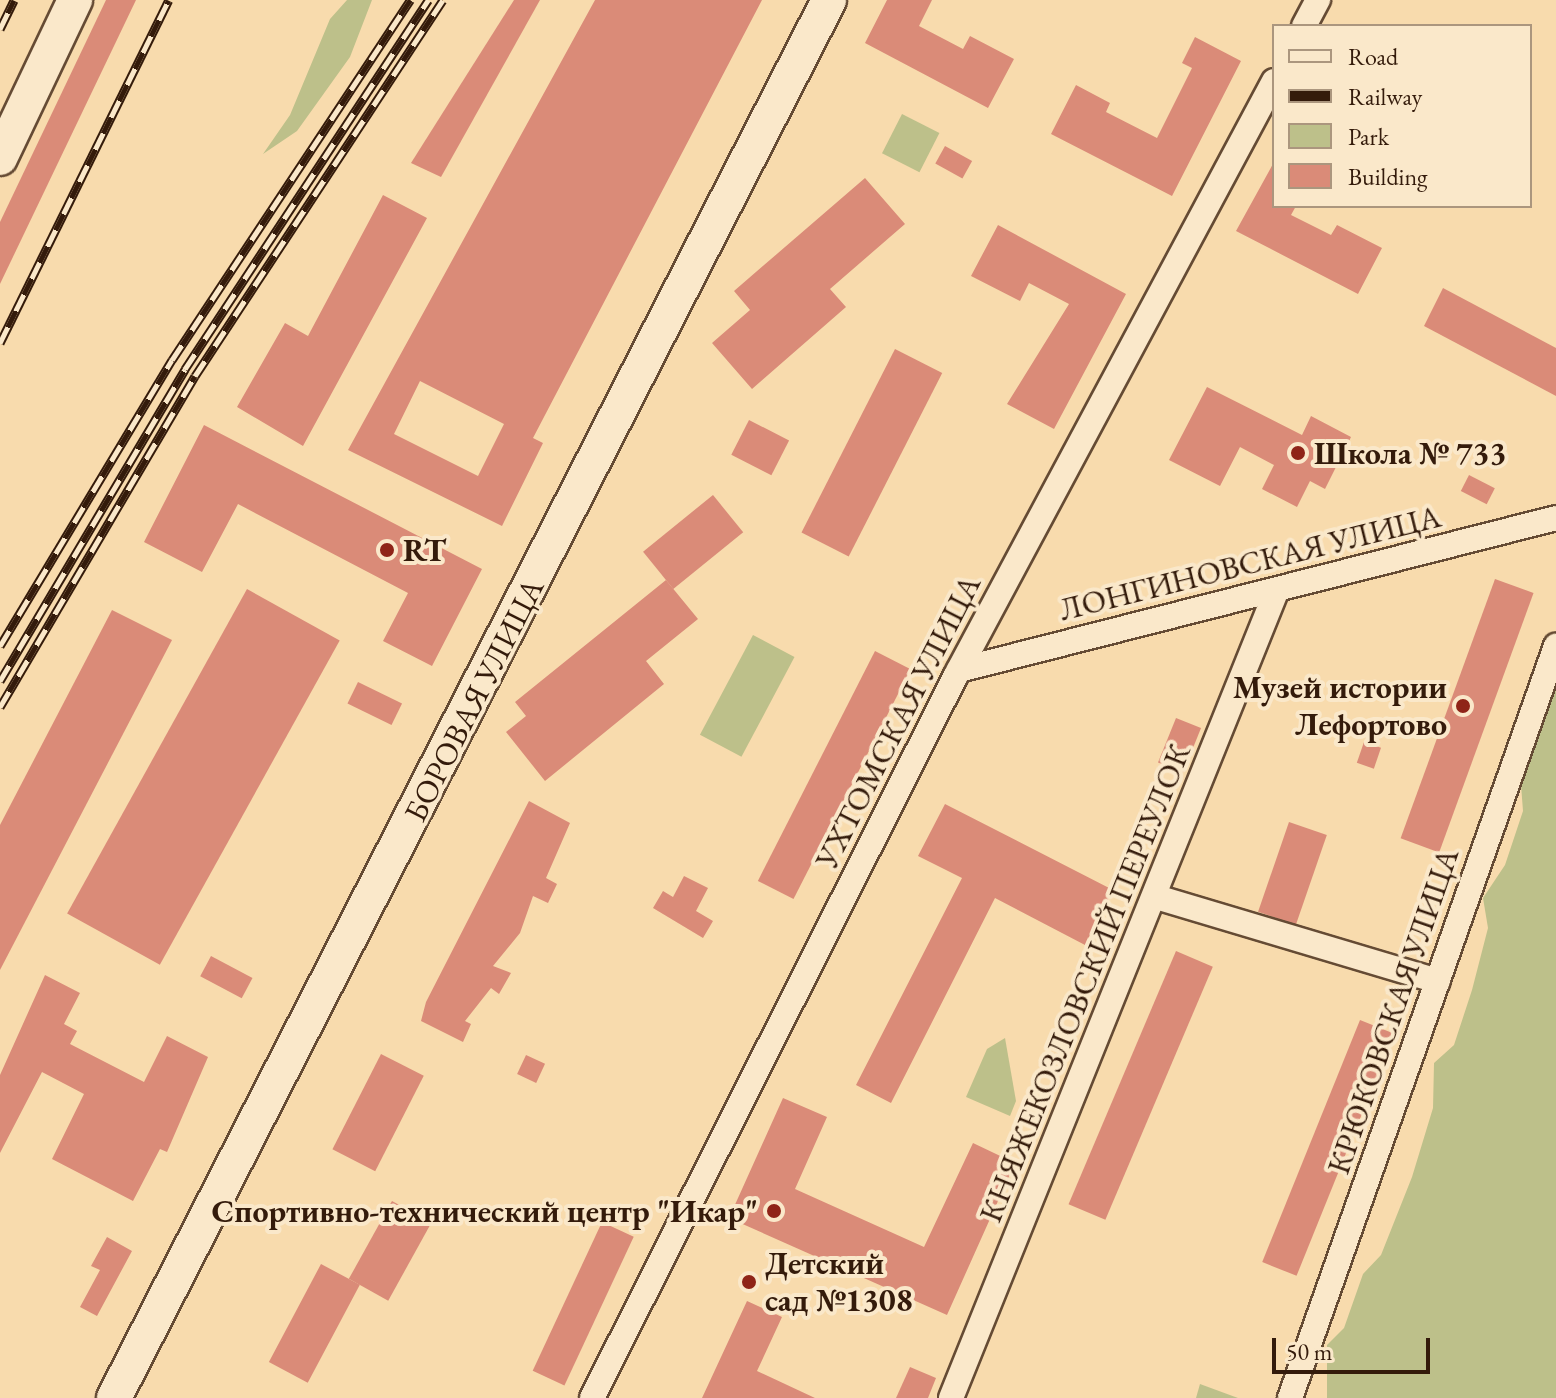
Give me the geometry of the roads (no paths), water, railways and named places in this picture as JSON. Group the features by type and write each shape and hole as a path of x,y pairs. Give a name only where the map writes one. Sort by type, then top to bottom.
{"street":[{"path":"0,158 75,0"},
{"name":"БОРОВАЯ УЛИЦА","path":"114,1398 829,0"},
{"path":"1305,24 1318,0"},
{"name":"УХТОМСКАЯ УЛИЦА","path":"592,1398 959,670 1272,85"},
{"name":"ЛОНГИНОВСКАЯ УЛИЦА","path":"959,670 1276,592 1556,518"},
{"name":"КНЯЖЕКОЗЛОВСКИЙ ПЕРЕУЛОК","path":"951,1398 1156,897 1276,592"},
{"name":"КРЮКОВСКАЯ УЛИЦА","path":"1290,1398 1556,646"},
{"path":"1156,897 1438,981"}],"railway":[{"path":"0,29 14,0"},
{"path":"0,343 169,0"},
{"path":"0,646 172,360 410,0"},
{"path":"0,681 185,369 428,0"},
{"path":"0,707 195,376 443,0"}],"place":[{"name":"Школа № 733","path":"1298,453"},
{"name":"RT","path":"387,550"},
{"name":"Музей истории Лефортово","path":"1463,706"},
{"name":"Спортивно-технический центр \"Икар\"","path":"774,1211"},
{"name":"Детский сад №1308","path":"749,1282"}]}
